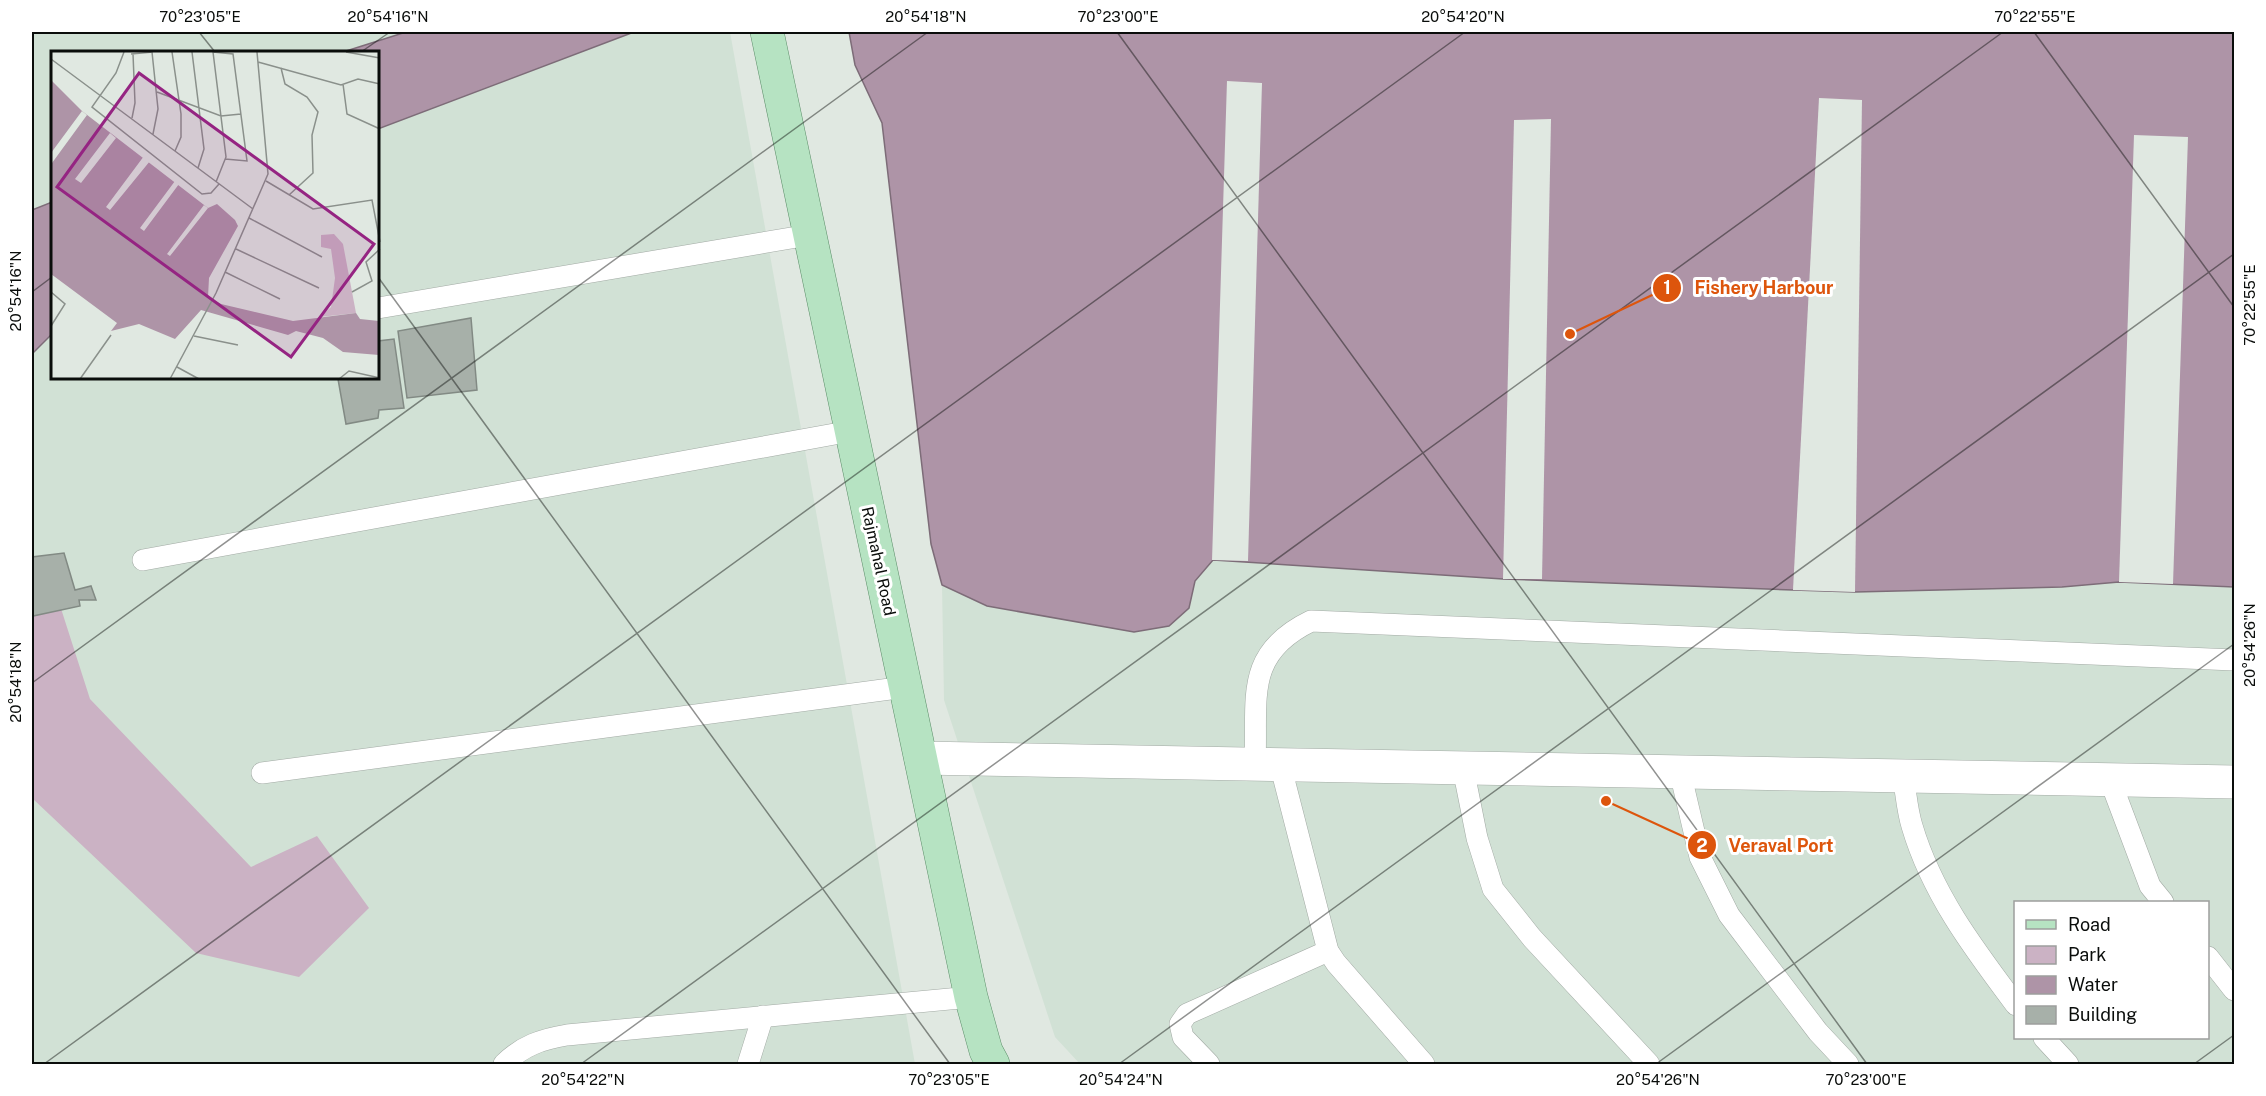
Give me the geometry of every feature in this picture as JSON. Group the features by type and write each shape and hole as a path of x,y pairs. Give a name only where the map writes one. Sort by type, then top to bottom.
{"main road":[{"name":"Rajmahal Road","path":"769,44 971,996 986,1051 993,1065"}],"street":[{"path":"921,758 2235,782"}],"lane":[{"path":"380,308 809,235"},
{"path":"143,560 851,430"},
{"path":"1424,1065 1328,951 1268,764 1259,670 1274,645 1289,632 1311,621 2235,660"},
{"path":"262,773 905,687"},
{"path":"1463,768 1477,838 1493,889 1532,938 1649,1065"},
{"path":"1680,772 1700,857 1729,915 1818,1032 1848,1065"},
{"path":"1903,776 1911,826 1940,897 1983,962 2014,1002"},
{"path":"2110,780 2150,886 2161,901"},
{"path":"1209,1065 1183,1037 1179,1024 1187,1014 1328,951"},
{"path":"2209,958 2235,990"},
{"path":"504,1065 515,1053 542,1039 971,996"},
{"path":"748,1065 763,1017"},
{"path":"2045,1039 2061,1063"}],"shaded area":[{"path":"32,32 730,32 915,1064 32,1064"},
{"path":"1212,560 1503,579 1855,592 2062,587 2119,582 2234,587 2234,1064 1080,1064 1055,1037 944,700 942,585 987,606 1189,608 1195,581"}],"green space":[{"path":"32,564 56,593 90,699 251,867 317,836 369,908 299,977 196,953 32,798"}],"water":[{"path":"406,32 634,32 380,128 380,51 346,51"},
{"path":"849,32 2234,32 2234,587 2119,582 2062,587 1855,592 1503,579 1213,560 1195,581 1189,608 1169,626 1134,632 987,606 942,585 931,544 882,123 855,65"},
{"path":"51,202 51,335 32,354 32,210"}],"pier":[{"path":"1227,81 1262,83 1248,561 1212,560"},
{"path":"1819,98 1862,100 1855,592 1793,590"},
{"path":"1551,119 1542,579 1503,579 1514,120"},
{"path":"2134,135 2188,137 2173,584 2119,582"}],"building":[{"path":"471,318 477,390 407,398 398,331"},
{"path":"394,339 404,408 379,410 378,418 346,424 338,380 380,380 380,341"},
{"path":"64,553 75,590 91,586 96,600 79,600 80,606 33,616 32,557"}],"place":[{"name":"Fishery Harbour","path":"1570,334"},
{"name":"Veraval Port","path":"1606,801"}]}
